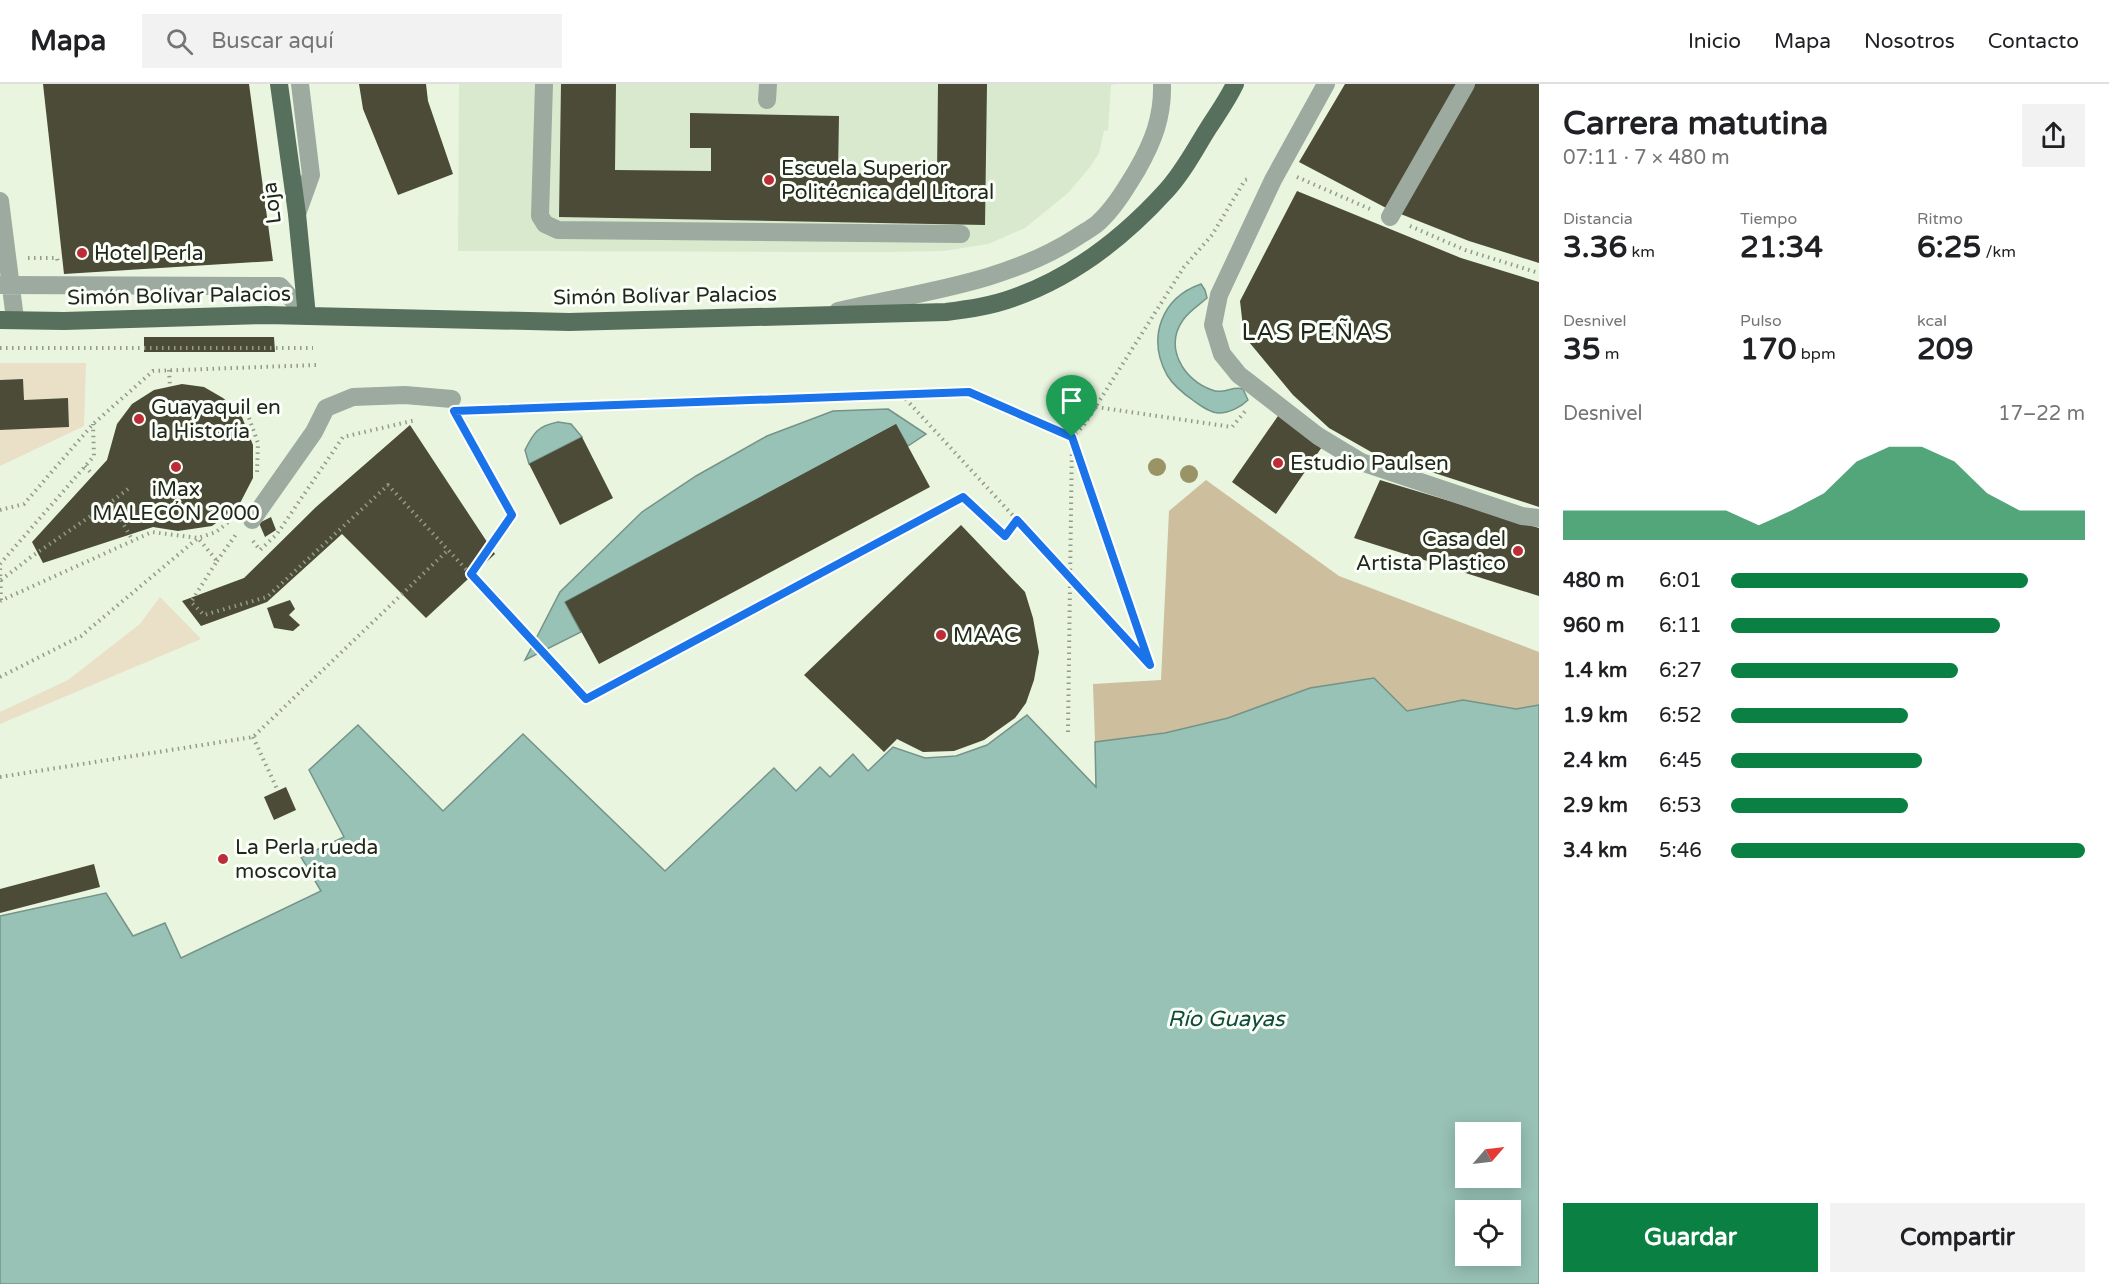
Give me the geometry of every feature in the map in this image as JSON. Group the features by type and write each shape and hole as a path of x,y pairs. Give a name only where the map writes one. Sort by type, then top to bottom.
{"main road":[{"name":"Loja","path":"279,84 308,316"},
{"name":"Simón Bolívar Palacios","path":"7,319 64,321 266,315 569,322 946,312 990,305 1041,287 1068,274 1103,250 1166,190 1188,161 1235,84"}],"street":[{"path":"297,214 311,175 300,84"},
{"path":"544,84 540,216 545,224 558,230 961,234"},
{"path":"819,316 889,299 949,288 1034,261 1066,244 1099,222 1123,194 1148,151 1161,113 1162,84"},
{"path":"1326,84 1278,169 1219,295 1213,325 1222,354 1239,375 1318,436 1361,462 1522,516 1539,518"},
{"path":"1390,217 1466,84"},
{"path":"0,201 7,319"},
{"path":"6,285 280,286 308,316"},
{"path":"243,519 314,432 326,408 353,397 405,395 457,407"}],"path":[{"path":"1068,732 1072,437 1084,425 1096,407 1184,267 1212,235 1245,180 1278,169"},
{"path":"0,348 314,348"},
{"path":"0,510 24,504 93,424 153,370 316,365"},
{"path":"169,370 170,387"},
{"path":"471,574 512,515 457,407 969,392 1072,437 1150,665 902,395"},
{"path":"1096,407 1232,428"},
{"path":"249,418 258,443 257,478"},
{"path":"277,534 343,438 421,419"},
{"path":"93,424 94,456 0,564 0,601 152,532 198,538 217,561 191,602 204,615 267,597 388,485 586,699 963,497 1005,536 1017,520"},
{"path":"85,466 93,475"},
{"path":"1,580 128,489"},
{"path":"111,502 133,541"},
{"path":"0,677 81,636 198,538 243,519"},
{"path":"0,777 253,737 448,550"},
{"path":"253,737 278,791"}],"shaded area":[{"name":"Escuela Superior Politécnica del Litoral","path":"459,84 1117,84 1111,85 1108,130 1104,131 1099,153 1068,193 1025,228 988,244 944,251 882,252 458,251"},
{"path":"0,363 86,363 84,426 0,466 0,430 69,426 68,398 24,400 0,380"},
{"path":"1206,480 1339,576 1539,652 1539,705 1516,709 1463,700 1407,711 1228,718 1165,733 1095,742 1093,684 1161,680 1169,511"},
{"path":"160,597 201,639 0,724 0,712 68,680 140,624"}],"water":[{"path":"1201,284 1207,298 1183,320 1175,341 1176,351 1185,371 1202,385 1216,391 1243,389 1248,400 1235,409 1223,413 1206,409 1176,386 1167,375 1158,347 1158,334 1167,309 1187,290"},
{"path":"888,409 926,434 908,446 896,425 565,602 581,632 525,660 560,592 642,512 696,476 767,436 833,411"},
{"path":"558,422 571,424 582,437 529,464 525,450 531,439 541,428"},
{"name":"Río Guayas","path":"1374,678 1407,711 1463,700 1516,709 1539,705 1539,1284 0,1284 0,916 106,893 133,936 165,923 181,958 321,891 301,857 344,837 309,770 358,725 443,811 523,734 665,871 774,768 796,791 820,767 830,777 853,754 868,771 893,747 925,758 956,756 987,745 1027,715 1096,787 1095,742 1165,733 1228,718 1310,688"}],"building":[{"path":"43,84 249,84 273,261 64,274"},
{"path":"359,84 426,84 428,101 453,174 398,195 363,109"},
{"path":"561,84 616,84 615,170 711,171 711,148 690,148 690,113 839,116 838,173 937,175 938,84 987,84 985,225 559,217"},
{"path":"1345,84 1539,84 1539,263 1469,241 1388,209 1299,162"},
{"path":"1297,191 1461,258 1539,282 1539,507 1373,453 1329,428 1293,395 1244,336 1240,301"},
{"path":"144,337 274,337 275,352 144,352"},
{"path":"23,379 24,400 68,398 69,427 0,430 0,380"},
{"name":"iMax MALECÓN 2000","path":"182,384 204,387 223,398 240,412 253,445 253,478 238,507 212,526 178,531 153,527 43,563 32,542 107,460 117,424 132,404 154,390"},
{"name":"Estudio Paulsen","path":"1280,413 1324,444 1276,514 1232,482"},
{"path":"896,424 930,487 599,664 565,602"},
{"path":"410,425 495,554 426,618 342,534 267,602 201,626 182,601 244,578 316,507"},
{"path":"582,437 613,498 560,525 529,464"},
{"path":"1380,480 1539,528 1539,596 1354,538"},
{"path":"271,517 276,530 265,537 259,523"},
{"name":"MAAC","path":"961,525 1025,592 1033,618 1039,652 1034,680 1026,703 1015,718 984,740 954,751 923,752 897,739 884,752 804,675"},
{"path":"290,600 295,609 289,615 300,625 293,631 274,628 267,608"},
{"path":"286,787 296,810 274,820 264,797"},
{"path":"94,864 100,887 0,913 0,889"}],"place":[{"name":"Escuela Superior Politécnica del Litoral","path":"769,180"},
{"name":"Hotel Perla","path":"82,253"},
{"name":"Guayaquil en la Historía","path":"139,419"},
{"name":"Estudio Paulsen","path":"1278,463"},
{"name":"iMax MALECÓN 2000","path":"176,467"},
{"name":"Casa del Artista Plastico","path":"1518,551"},
{"name":"MAAC","path":"941,635"},
{"name":"La Perla rueda moscovita","path":"223,859"}],"district":[{"name":"LAS PEÑAS","path":"1316,332"}],"route":[{"path":"969,392 1072,437 1150,665 1017,520 1005,536 963,497 586,699 471,574 512,515 454,411 969,392"}]}
